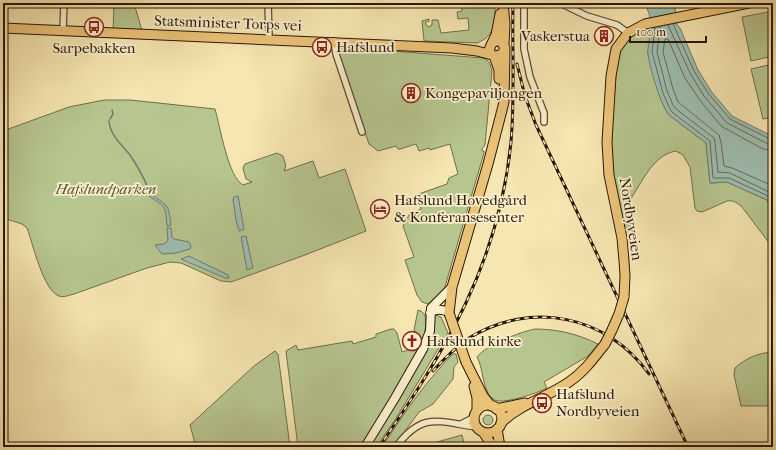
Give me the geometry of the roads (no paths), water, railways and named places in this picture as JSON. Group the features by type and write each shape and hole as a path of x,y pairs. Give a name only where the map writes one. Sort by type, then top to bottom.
{"main road":[{"path":"498,123 499,70 489,50 496,35 503,3"},
{"path":"492,447 474,422 476,414 476,394 449,313 452,287 488,164 504,102 505,24 503,3"},
{"name":"Nordbyveien","path":"499,426 512,414 558,389 588,366 605,344 619,314 624,297 624,261 622,238 609,175 607,142 613,64 616,49 628,33 641,25 749,3"},
{"name":"Statsminister Torps vei","path":"3,28 452,48 477,50 492,55"},
{"path":"492,42 500,41 504,47"},
{"name":"Statsminister Torps vei","path":"452,48 492,42"},
{"path":"492,55 500,56 504,47"},
{"path":"365,447 423,349 430,331 430,313 432,306 452,287"},
{"path":"430,313 439,309 449,313"},
{"path":"466,362 483,396 501,415 499,426 500,447"},
{"name":"Nordbyveien","path":"494,407 534,401"},
{"path":"476,414 483,406 494,407"},
{"path":"480,429 490,432 499,426"}],"street":[{"path":"63,30 64,3"},
{"path":"268,3 269,39"},
{"path":"524,3 525,53 530,78 544,113 544,122"},
{"path":"560,3 587,16 617,25 628,33"},
{"path":"334,42 336,54 362,132"},
{"path":"460,424 469,420 476,414"},
{"path":"396,447 405,434 422,423 435,420 480,429"}],"water":[{"path":"644,3 680,3 675,6 677,25 680,28 698,70 711,91 732,116 770,135 773,135 773,212 767,200 727,182 710,183 706,143 669,115 659,94 653,77 648,54 651,22 649,13"},
{"path":"149,188 151,194 164,203 168,209 171,225 167,226 164,207 149,196 147,189"},
{"path":"238,196 244,229 239,231 233,199 234,197"},
{"path":"167,228 171,228 172,237 174,239 189,242 191,246 190,249 176,253 162,254 155,245 164,244 168,241"},
{"path":"246,236 253,268 247,270 241,237"},
{"path":"189,256 228,275 229,278 225,278 181,259"}],"waterway":[{"path":"110,119 113,114 112,110"},
{"path":"109,121 114,135 130,155 148,188"}],"railway":[{"path":"379,447 426,375 466,304 482,266 495,227 505,186 511,142 513,90 513,3"},
{"path":"517,64 525,96 536,125 688,447"},
{"path":"433,371 450,353 469,338 493,326 517,319 542,317 566,320 590,327 612,338 632,354 649,374"}],"place":[{"name":"Sarpebakken","path":"94,27"},
{"name":"Vaskerstua","path":"604,36"},
{"name":"Hafslund","path":"322,47"},
{"name":"Kongepaviljongen","path":"411,93"},
{"name":"Hafslund Hovedgård & Konferansesenter","path":"380,209"},
{"name":"Hafslund kirke","path":"412,341"},
{"name":"Hafslund Nordbyveien","path":"542,403"}],"park label":[{"name":"Hafslundparken","path":"106,189"}]}
